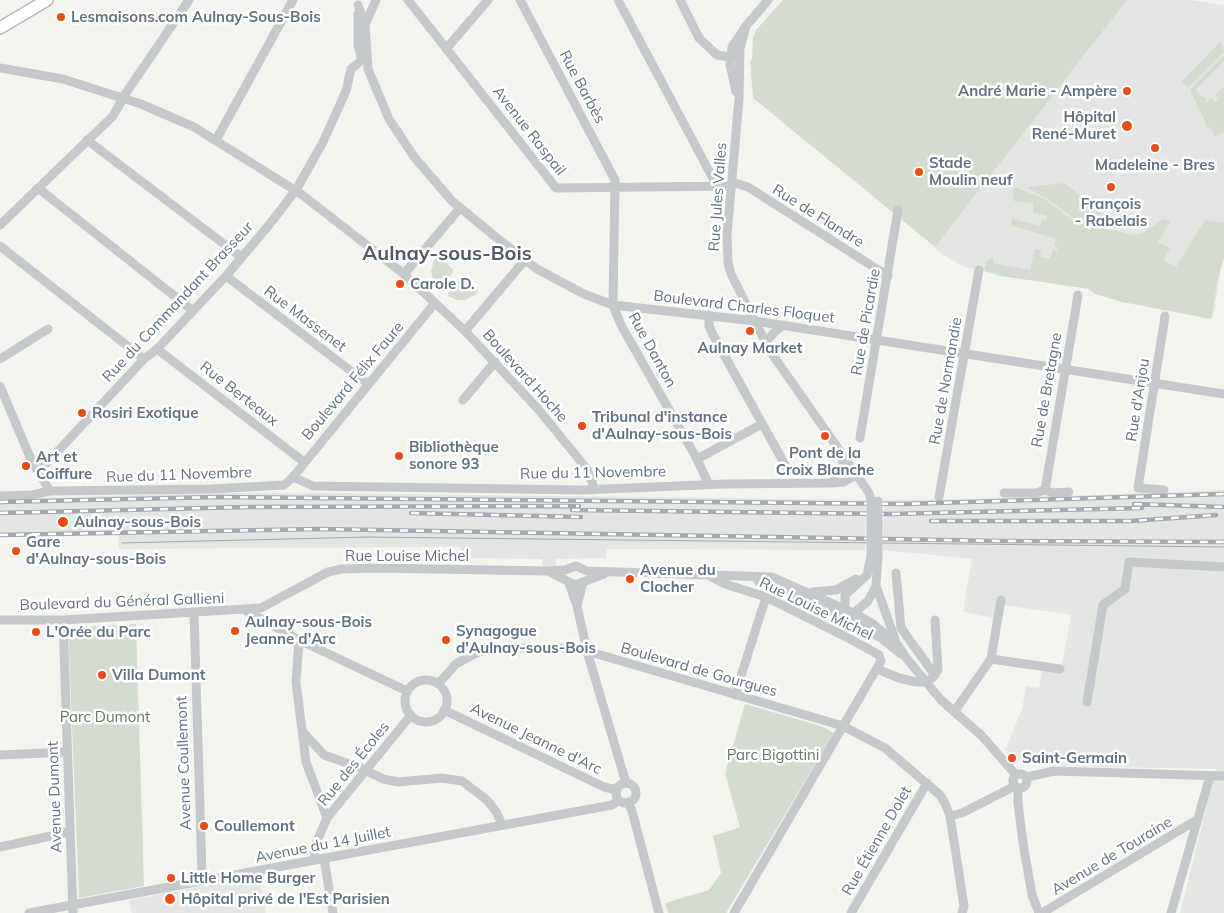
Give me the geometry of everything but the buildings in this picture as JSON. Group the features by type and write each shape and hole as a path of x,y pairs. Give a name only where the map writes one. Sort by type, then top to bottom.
{"main road":[{"path":"0,28 47,0"}],"street":[{"path":"0,225 113,116 189,0"},
{"path":"216,140 293,0"},
{"name":"Avenue Raspail","path":"408,0 556,188 713,188 732,184"},
{"path":"446,49 488,0"},
{"name":"Rue Barbès","path":"520,0 615,180 614,188"},
{"path":"618,0 717,186"},
{"path":"680,0 699,38 717,55 730,59 741,58"},
{"path":"730,59 732,47 746,26 768,0"},
{"path":"358,3 365,10 374,4"},
{"name":"Boulevard Charles Floquet","path":"358,3 365,25 364,62"},
{"name":"Boulevard Charles Floquet","path":"358,3 358,46 386,114 405,145 460,208 545,274 613,304 755,320 1224,394"},
{"path":"365,25 374,4"},
{"name":"Rue Jules Valles","path":"746,26 742,37 739,99 727,235 728,263 731,274 768,344 858,473"},
{"name":"Rue Jules Valles","path":"730,59 739,99"},
{"name":"Rue du Commandant Brasseur","path":"40,474 44,467 144,359 158,349 192,310 226,276 269,226 296,190 323,142 346,90 351,69 364,62"},
{"name":"Boulevard Hoche","path":"0,68 63,79 124,97 194,127 296,190 404,274 465,331 538,409 587,468 594,490"},
{"path":"87,140 241,257"},
{"name":"Rue de Flandre","path":"732,184 748,187 888,276"},
{"path":"38,188 192,310"},
{"name":"Rue Danton","path":"614,188 613,304 621,325 697,459 709,485"},
{"path":"404,274 460,208"},
{"name":"Rue de Picardie","path":"860,438 898,210"},
{"path":"0,246 144,359"},
{"path":"465,331 525,260"},
{"name":"Rue de Normandie","path":"939,497 966,354 979,270"},
{"name":"Rue Massenet","path":"226,276 368,384"},
{"name":"Rue de Bretagne","path":"1045,490 1078,295"},
{"name":"Boulevard Félix Faure","path":"294,477 304,462 435,303"},
{"path":"710,316 709,326 789,472"},
{"name":"Rue d'Anjou","path":"1164,490 1138,488 1166,316"},
{"path":"768,344 778,328 784,326"},
{"path":"0,359 48,329"},
{"name":"Rue Jules Valles","path":"768,344 770,352 842,456 874,490 874,556"},
{"name":"Rue Berteaux","path":"158,349 304,462"},
{"path":"464,400 495,362"},
{"path":"0,386 32,462 50,491"},
{"path":"697,459 762,424"},
{"path":"832,483 843,467 842,456"},
{"name":"Rue du 11 Novembre","path":"0,496 50,491 281,486 294,477 313,486 594,490 709,485 832,483 844,482 858,473"},
{"path":"1004,493 1036,493 1045,490 1053,493 1069,492"},
{"path":"874,556 867,575 845,595 848,614 868,601 876,586"},
{"path":"874,556 876,586 890,629 898,644"},
{"path":"1087,702 1103,605 1125,589 1129,562 1224,567"},
{"name":"Rue Louise Michel","path":"566,577 576,566 588,571 772,577 809,592 848,614 907,659"},
{"name":"Rue Louise Michel","path":"245,610 267,605 315,578 336,570 377,568 548,571 566,577 577,584 613,572"},
{"path":"809,592 836,590 870,569"},
{"path":"577,606 588,571"},
{"path":"896,573 901,628 935,675"},
{"name":"Rue Louise Michel","path":"711,575 770,583 835,614 848,614 873,624 898,644 907,659"},
{"name":"Rue Louise Michel","path":"711,575 724,584 766,597 880,656 877,669"},
{"path":"566,577 577,606 587,651 626,783"},
{"path":"735,695 766,597"},
{"path":"954,712 991,658 1001,600"},
{"path":"245,610 299,640 407,691"},
{"name":"Boulevard du Général Gallieni","path":"0,620 62,620 245,610"},
{"name":"Avenue Coullemont","path":"194,614 202,873 200,881"},
{"name":"Avenue Dumont","path":"62,620 73,909"},
{"path":"734,913 877,669 899,678 926,682 935,675 938,670 935,620"},
{"path":"299,640 296,682 306,762 327,818"},
{"name":"Boulevard de Gourgues","path":"438,684 456,664 476,653 494,648 566,648 587,651 843,726 885,748 940,795 950,816 964,906 962,913"},
{"path":"991,658 1060,669"},
{"path":"907,659 954,712 982,736 1016,775"},
{"path":"431,681 438,684 446,698 444,710 440,715 429,721 422,721 410,715 405,703 407,691 417,682 431,681"},
{"name":"Avenue Jeanne d'Arc","path":"444,710 604,787 616,790"},
{"name":"Rue des Écoles","path":"314,860 314,848 327,818 410,715"},
{"path":"302,731 324,755 367,770 383,779 398,782 442,778 462,782 488,800 497,813 502,825"},
{"path":"0,755 67,752"},
{"path":"1016,775 1023,774 1027,777 1054,771 1224,776"},
{"path":"1016,775 1013,781 1016,787 1032,895 1040,913"},
{"path":"1171,913 1195,822 1210,776"},
{"path":"950,816 962,813 1016,787 1026,786 1027,777"},
{"path":"623,801 633,800 636,794 632,785 626,783 620,785 616,790 623,801 632,812 658,913"},
{"name":"Rue Étienne Dolet","path":"851,913 928,783"},
{"name":"Avenue du 14 Juillet","path":"29,913 73,909 200,881 612,805 623,801"},
{"name":"Avenue de Touraine","path":"1040,913 1195,822"},
{"path":"0,847 69,832"},
{"path":"324,858 333,913"}],"shaded area":[{"name":"Hôpital René-Muret","path":"1127,0 1190,0 1224,5 1224,259 1222,261 1213,317 1095,294 1089,289 1059,283 1001,276 992,272 963,267 937,251 935,247"},
{"path":"1224,490 1224,913 1180,913 1216,769 1056,766 1015,760 1005,750 1022,709 1026,686 1039,688 1042,669 1064,668 1062,665 1071,615 997,604 995,618 963,612 972,559 883,550 884,500 980,499"},
{"path":"209,493 866,500 865,550 607,549 606,558 556,559 556,567 542,566 542,559 461,558 461,547 119,549 118,535 0,537 0,499"},
{"path":"259,876 266,913 132,913 129,900"}],"green space":[{"name":"Stade Moulin neuf","path":"783,0 1127,0 935,247 753,98 750,61 752,59 753,38 756,30"},
{"path":"1221,41 1224,52 1189,87 1181,82"},
{"path":"1224,55 1224,61 1196,89 1199,94 1207,99 1204,105 1211,98 1215,102 1219,99 1215,95 1224,86 1224,132 1215,137 1210,127 1208,128 1190,90"},
{"path":"1065,183 1115,226 1073,218 1046,198 1026,187"},
{"path":"1015,187 1045,199 1072,220 1134,235 1143,233 1163,219 1171,221 1158,242 1170,248 1163,260 1176,267 1205,220 1224,223 1224,259 1219,273 1211,319 1122,302 1095,294 1089,289 1001,276 984,271 986,262 993,257 993,263 1030,270 1035,249 1041,250 1040,257 1050,259 1053,250 1057,251 1057,247 1054,246 1056,239 1011,225 1014,208 1013,219 1040,226 1042,220 1046,221 1048,216 1033,213 1033,203 1014,201 1012,191"},
{"path":"438,257 453,269 453,273 440,288 434,283 431,271 434,260"},
{"path":"464,278 478,293 466,300 457,300 448,296 448,293 460,279"},
{"name":"Parc Dumont","path":"136,624 144,886 79,898 68,628"},
{"name":"Parc Bigottini","path":"745,704 821,726 834,733 726,913 668,913 665,903 709,890 721,873 713,836 740,827 725,773"}],"tram line":[{"path":"122,543 368,537 1224,547"}],"railway":[{"path":"0,502 219,497 904,504 1224,494"},
{"path":"1134,504 1224,507"},
{"path":"0,513 248,507 579,506"},
{"path":"572,510 890,514 1142,508"},
{"path":"411,513 581,517"},
{"path":"931,521 1131,521 1216,515"},
{"path":"0,535 319,529 999,541 1224,542"}],"place":[{"name":"Lesmaisons.com Aulnay-Sous-Bois","path":"61,17"},
{"name":"André Marie - Ampère","path":"1127,91"},
{"name":"Hôpital René-Muret","path":"1127,126"},
{"name":"Madeleine - Bres","path":"1155,148"},
{"name":"Stade Moulin neuf","path":"919,172"},
{"name":"François - Rabelais","path":"1111,187"},
{"name":"Carole D.","path":"400,284"},
{"name":"Aulnay Market","path":"750,331"},
{"name":"Rosiri Exotique","path":"82,413"},
{"name":"Tribunal d'instance d'Aulnay-sous-Bois","path":"582,426"},
{"name":"Pont de la Croix Blanche","path":"825,436"},
{"name":"Bibliothèque sonore 93","path":"399,456"},
{"name":"Art et Coiffure","path":"26,466"},
{"name":"Aulnay-sous-Bois","path":"63,522"},
{"name":"Gare d'Aulnay-sous-Bois","path":"16,551"},
{"name":"Avenue du Clocher","path":"630,579"},
{"name":"Aulnay-sous-Bois Jeanne d'Arc","path":"235,631"},
{"name":"L'Orée du Parc","path":"36,632"},
{"name":"Synagogue d'Aulnay-sous-Bois","path":"446,640"},
{"name":"Villa Dumont","path":"102,675"},
{"name":"Saint-Germain","path":"1012,758"},
{"name":"Coullemont","path":"204,826"},
{"name":"Little Home Burger","path":"171,878"},
{"name":"Hôpital privé de l'Est Parisien","path":"170,899"}],"district":[{"name":"Aulnay-sous-Bois","path":"447,254"}]}
